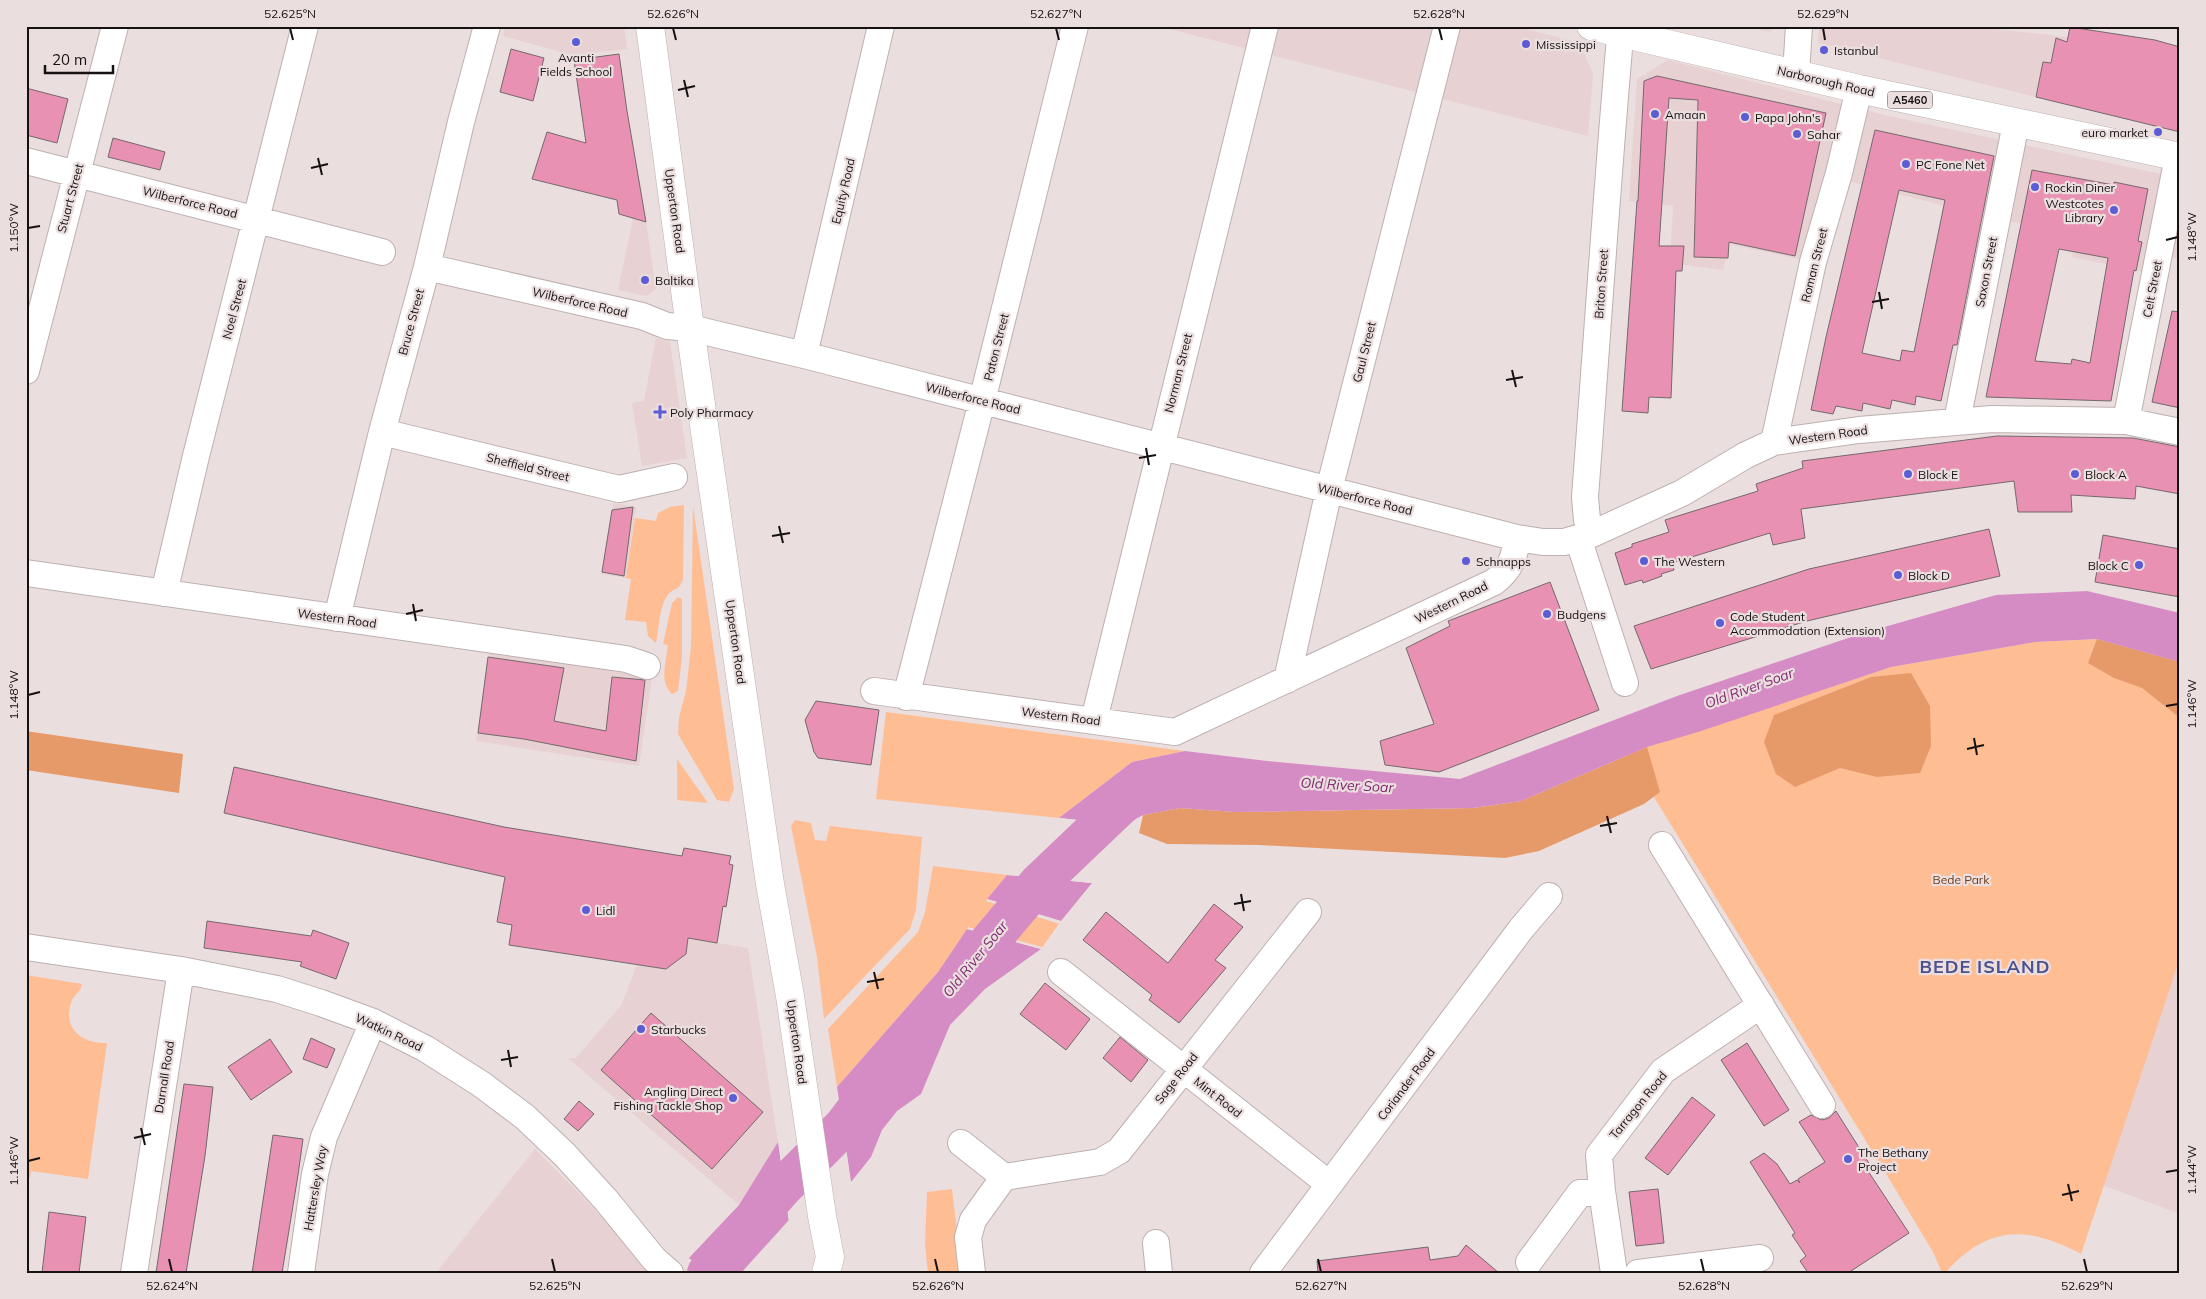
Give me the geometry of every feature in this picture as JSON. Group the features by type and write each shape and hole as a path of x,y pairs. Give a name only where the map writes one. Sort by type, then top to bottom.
{"street":[{"name":"Stuart Street","path":"26,371 115,26"},
{"name":"Noel Street","path":"164,593 196,456 305,26"},
{"name":"Bruce Street","path":"337,618 382,432 427,266 461,122 487,26"},
{"name":"Upperton Road","path":"650,26 690,328 770,884 790,996 822,1216 833,1267"},
{"name":"Equity Road","path":"804,355 882,26"},
{"name":"Paton Street","path":"906,697 1075,26"},
{"name":"Norman Street","path":"1094,720 1265,26"},
{"name":"Gaul Street","path":"1287,680 1329,490 1447,26"},
{"name":"Narborough Road","path":"1591,26 1620,30 1859,89 2179,157"},
{"path":"1796,74 1799,26"},
{"name":"Briton Street","path":"1620,30 1585,497 1588,520 1585,536 1625,683"},
{"name":"Roman Street","path":"1774,442 1813,262 1839,173 1859,89"},
{"name":"Saxon Street","path":"1957,421 2016,123"},
{"name":"Celt Street","path":"2126,421 2179,157"},
{"name":"Wilberforce Road","path":"26,161 382,252"},
{"name":"Wilberforce Road","path":"427,266 642,316 666,326 690,328 804,355 1517,538"},
{"name":"Western Road","path":"874,691 906,697 1175,732 1494,582 1504,575 1511,566 1517,538 1543,542 1564,542 1585,536 1682,493 1746,455 1774,442 1859,430 1992,419 2126,421 2180,432"},
{"name":"Sheffield Street","path":"382,432 619,489 674,477"},
{"name":"Western Road","path":"26,574 626,659 647,666"},
{"path":"1662,845 1822,1105"},
{"name":"Coriander Road","path":"1263,1273 1521,929 1549,896"},
{"name":"Sage Road","path":"1004,1177 1100,1162 1119,1151 1308,912"},
{"name":"Watkin Road","path":"26,947 181,970 282,990 321,1002 373,1022 426,1049 481,1084 525,1117 565,1155 600,1193 662,1266"},
{"name":"Darnall Road","path":"134,1273 181,970"},
{"name":"Mint Road","path":"1061,972 1182,1070 1329,1184"},
{"name":"Tarragon Road","path":"1614,1273 1598,1155 1664,1071 1761,1005"},
{"name":"Hattersley Way","path":"301,1273 315,1174 324,1137 373,1022"},
{"path":"960,1143 1004,1177 973,1220 968,1237 972,1273"},
{"path":"1529,1262 1580,1193 1602,1191"},
{"path":"1156,1243 1159,1273"},
{"path":"1638,1273 1760,1258"}],"shaded area":[{"name":"Avanti Fields School","path":"505,26 624,26 627,49 572,55 503,36"},
{"path":"1158,26 1514,26 1580,43 1593,74 1588,136"},
{"path":"1743,26 1777,26 1770,32"},
{"path":"1819,26 1970,26 2180,50 2036,97 1818,43"},
{"path":"1668,60 1884,115 2180,178 2180,259 2158,255 2154,274 2072,257 2075,234 1996,219 1832,177 1813,262 1729,244 1723,270 1670,263 1673,206 1629,201 1637,79"},
{"path":"633,219 646,222 656,289 646,296 618,290"},
{"path":"656,338 670,342 687,458 642,466 632,403 644,401"},
{"path":"613,503 636,507 626,578 601,574"},
{"path":"2097,639 2180,662 2180,718 2142,688 2114,678 2088,663"},
{"path":"490,652 652,677 639,766 476,741"},
{"path":"1911,673 1930,706 1931,746 1920,773 1877,777 1840,768 1795,787 1776,774 1764,742 1774,715 1871,677"},
{"path":"26,731 183,754 179,793 26,770"},
{"path":"1647,747 1660,792 1644,804 1539,851 1505,858 1259,845 1167,844 1139,833 1143,815 1180,808 1235,812 1473,808 1521,801"},
{"path":"688,938 748,948 778,1142 739,1205 568,1058 576,1058 622,1004 637,964 666,969 686,954"},
{"path":"2180,958 2180,1214 2102,1185"},
{"path":"535,1149 657,1273 436,1273"}],"green space":[{"path":"684,505 683,579 680,586 669,593 664,601 656,643 648,636 646,622 625,620 631,579 626,578 635,518 656,521 658,513 670,507"},
{"path":"693,506 734,789 729,802 717,800 678,734 679,718 686,691 691,647"},
{"path":"678,597 682,599 682,657 678,691 672,694 664,678 668,645 663,644 672,603"},
{"name":"Bede Park","path":"2097,639 2180,662 2180,958 2081,1254 2043,1238 2009,1235 1992,1238 1977,1246 1961,1257 1945,1273 1942,1273 1933,1252 1885,1172 1628,755 1647,747 1891,667 2035,642"},
{"path":"886,712 1185,751 1132,762 1059,818 876,799"},
{"path":"677,759 708,803 677,800"},
{"path":"795,820 811,823 815,840 826,841 830,826 922,837 916,910 910,929 824,1019 817,957 791,826"},
{"path":"933,866 1007,875 987,899 1061,921 1041,949 967,929 938,972 837,1087 828,1029 918,932 925,912"},
{"path":"26,975 82,984 72,1000 69,1019 76,1032 82,1037 89,1041 107,1043 88,1179 31,1171 30,1178 26,1177"},
{"path":"952,1189 962,1273 928,1273 925,1244 927,1192"}],"water":[{"path":"2087,591 2180,613 2180,662 2097,639 2035,642 1891,667 1698,732 1647,747 1521,801 1473,808 1235,812 1180,808 1143,815 1125,825 1059,818 1132,762 1185,751 1267,761 1460,779 1677,696 1860,634 1996,595"},
{"path":"1007,875 1092,883 1061,921 987,899"},
{"path":"967,929 1041,949 985,989 950,1025 921,1094 897,1111 882,1130 871,1157 851,1182 837,1087 938,972"},
{"path":"778,1142 789,1220 741,1273 706,1273 689,1258 739,1205"}],"pier":[{"path":"1059,818 1125,825 1123,827 1057,820"},
{"path":"1009,872 1093,881 1092,883 1007,875"},
{"path":"987,899 1061,921 1060,924 986,901"},
{"path":"968,927 1043,947 1041,949 967,929"},
{"path":"836,1084 851,1185 848,1183 834,1088"},
{"path":"778,1139 781,1141 791,1220 789,1223"}],"building":[{"path":"2070,27 2155,40 2180,47 2180,132 2036,97 2043,62 2051,63 2056,38 2067,42"},
{"path":"511,49 544,58 533,101 500,92"},
{"path":"619,54 646,222 619,214 617,200 532,179 547,132 586,143 574,60"},
{"path":"1657,76 1826,113 1795,256 1729,242 1728,258 1694,257 1698,100 1669,98 1659,246 1684,246 1682,271 1676,271 1671,398 1649,397 1648,413 1622,411 1638,201 1644,81"},
{"path":"26,88 68,99 57,143 26,135"},
{"path":"1875,130 1994,156 1957,345 1953,345 1941,401 1916,396 1915,405 1892,400 1890,409 1863,403 1862,411 1836,406 1833,414 1811,410 1826,337","holes":["1899,190 1945,200 1914,352 1902,350 1900,361 1862,353"]},
{"path":"113,138 165,152 160,170 108,157"},
{"path":"2032,170 2114,185 2114,182 2148,189 2138,241 2142,242 2136,271 2134,270 2111,401 1986,397","holes":["2059,249 2108,258 2090,363 2072,359 2071,364 2035,361"]},
{"path":"2172,311 2180,312 2180,408 2152,402"},
{"path":"1997,436 2133,438 2180,447 2180,494 2136,486 2135,499 2071,495 2072,512 2018,512 2014,481 1801,509 1805,538 1773,545 1770,533 1672,563 1674,570 1661,574 1662,576 1643,583 1642,580 1625,585 1615,553 1632,547 1632,544 1669,532 1665,520 1758,491 1756,484 1803,468 1802,461"},
{"path":"633,507 624,576 602,572 612,510"},
{"path":"1989,529 2000,576 1807,621 1651,669 1634,626 1809,569"},
{"name":"Block C","path":"2103,535 2180,549 2180,597 2095,582"},
{"path":"1550,582 1599,710 1439,772 1385,765 1380,741 1434,724 1406,648 1450,626 1448,621"},
{"path":"488,657 564,668 554,721 606,731 612,677 645,680 636,761 524,739 478,733"},
{"path":"816,701 879,710 871,765 818,758 814,752 805,720"},
{"path":"234,767 504,827 682,856 684,848 731,856 729,864 733,865 726,907 723,906 717,943 688,938 686,954 666,969 509,945 512,925 497,922 505,877 224,813"},
{"path":"1214,904 1243,927 1215,960 1226,968 1179,1023 1149,1000 1152,995 1083,940 1106,912 1168,963"},
{"path":"207,921 311,936 313,930 349,943 336,979 300,966 302,962 204,948"},
{"path":"1045,983 1090,1019 1066,1050 1020,1014"},
{"path":"651,1013 763,1112 712,1169 601,1070"},
{"path":"1120,1037 1148,1060 1131,1082 1103,1058"},
{"path":"311,1038 335,1049 327,1068 303,1059"},
{"path":"270,1039 292,1072 251,1100 228,1067"},
{"path":"1747,1043 1789,1110 1764,1126 1721,1060"},
{"path":"184,1084 213,1087 205,1156 186,1273 156,1273"},
{"path":"1692,1097 1715,1115 1668,1175 1645,1158"},
{"path":"579,1101 594,1114 578,1131 564,1119"},
{"path":"1836,1111 1870,1165 1866,1168 1909,1233 1848,1273 1808,1273 1800,1261 1806,1256 1792,1235 1795,1233 1750,1162 1764,1153 1777,1164 1790,1184 1797,1180 1800,1183 1798,1179 1825,1162 1799,1122 1811,1115 1822,1120 1829,1118"},
{"path":"273,1135 303,1139 298,1175 282,1273 252,1273"},
{"path":"1658,1189 1664,1243 1636,1246 1629,1192"},
{"path":"49,1212 86,1217 79,1273 42,1273"},
{"path":"1466,1245 1499,1273 1318,1273 1317,1261 1428,1247 1430,1260 1458,1256"}],"waterway":[{"name":"Old River Soar","path":"958,979 1039,883 1143,784"},
{"name":"Old River Soar","path":"707,1273 784,1186 843,1127 876,1084"}],"place":[{"name":"Avanti Fields School","path":"576,42"},
{"name":"Mississippi","path":"1526,44"},
{"name":"Istanbul","path":"1824,50"},
{"name":"Amaan","path":"1655,114"},
{"name":"Papa John's","path":"1745,117"},
{"name":"euro market","path":"2158,132"},
{"name":"Sahar","path":"1797,134"},
{"name":"PC Fone Net","path":"1906,164"},
{"name":"Rockin Diner","path":"2035,187"},
{"name":"Westcotes Library","path":"2114,210"},
{"name":"Baltika","path":"645,280"},
{"name":"Poly Pharmacy","path":"660,412"},
{"name":"Block E","path":"1908,474"},
{"name":"Block A","path":"2075,474"},
{"name":"Schnapps","path":"1466,561"},
{"name":"The Western","path":"1644,561"},
{"name":"Block C","path":"2139,565"},
{"name":"Block D","path":"1898,575"},
{"name":"Budgens","path":"1547,614"},
{"name":"Code Student Accommodation (Extension)","path":"1720,623"},
{"name":"Lidl","path":"586,910"},
{"name":"Starbucks","path":"641,1029"},
{"name":"Angling Direct Fishing Tackle Shop","path":"733,1098"},
{"name":"The Bethany Project","path":"1848,1159"}],"district":[{"name":"BEDE ISLAND","path":"1985,966"}]}
